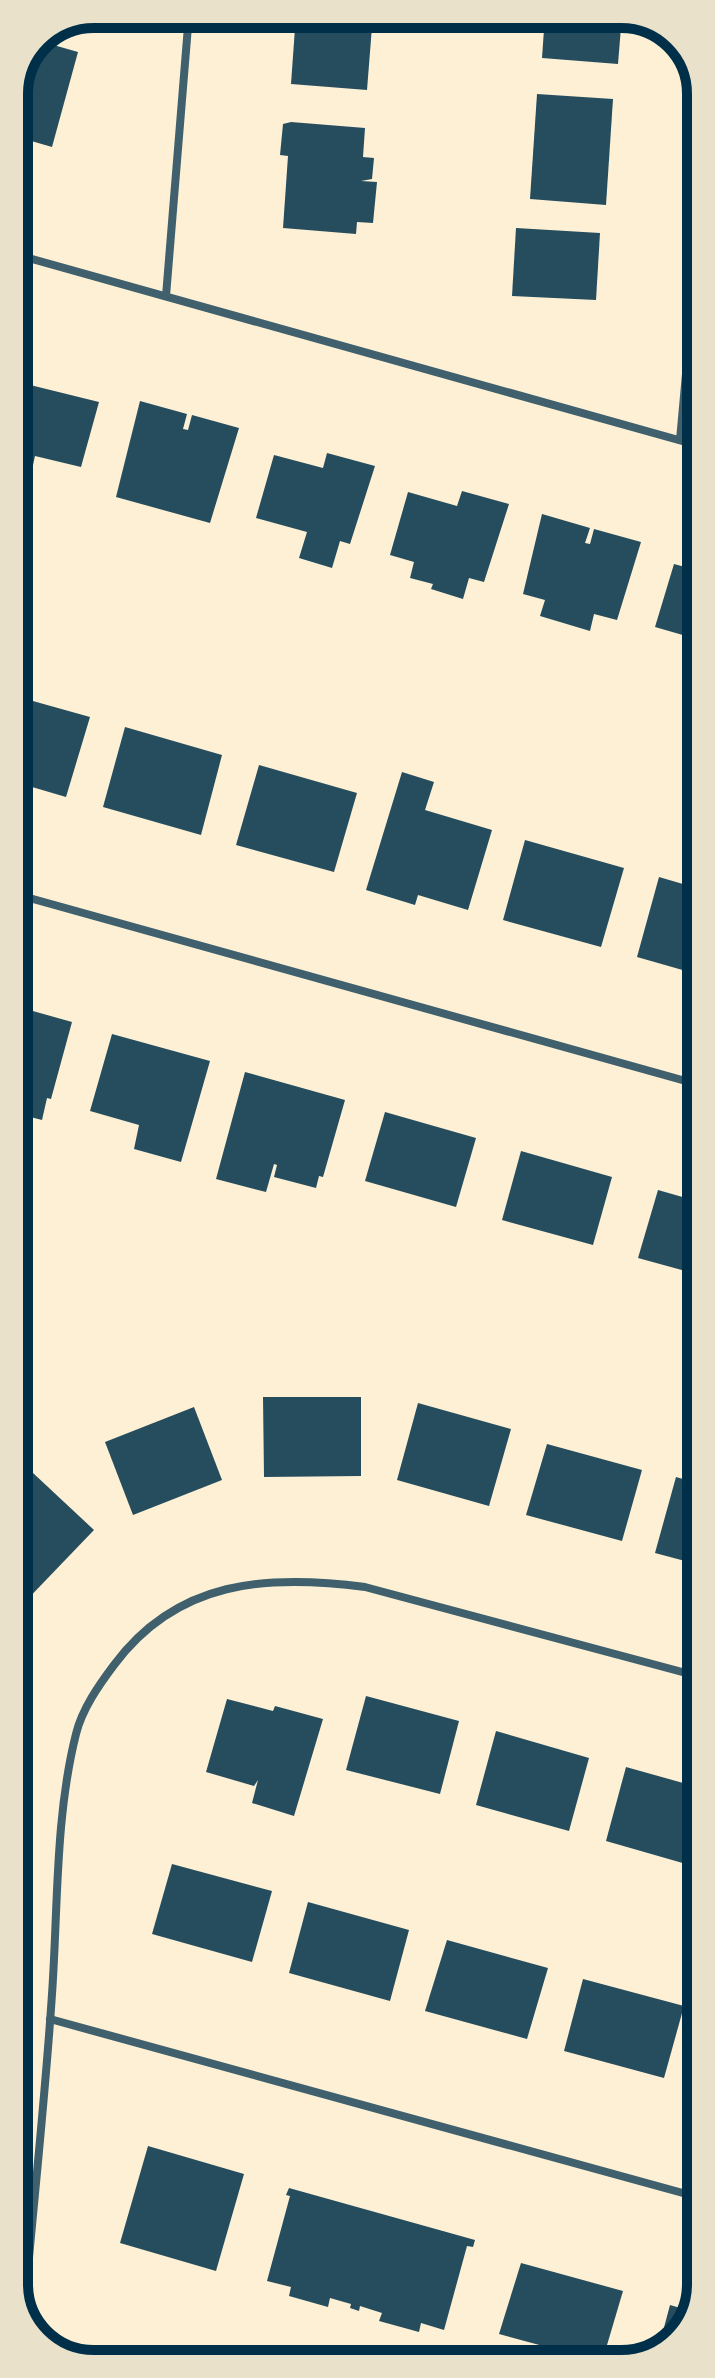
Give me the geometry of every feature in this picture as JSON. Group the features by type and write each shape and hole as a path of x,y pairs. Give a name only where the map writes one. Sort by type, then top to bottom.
{"street":[{"path":"166,296 188,28"},
{"path":"28,258 687,442"},
{"path":"680,440 687,363"},
{"path":"28,898 687,1081"},
{"path":"28,2269 65,1798 76,1731 98,1686 133,1639 182,1604 230,1586 277,1581 323,1581 365,1587 687,1673"},
{"path":"50,2019 687,2194"}],"building":[{"path":"295,28 372,28 367,90 291,84"},
{"path":"544,28 621,28 618,64 542,58"},
{"path":"51,44 78,52 52,147 28,140 29,81 39,57"},
{"path":"537,94 613,99 606,205 530,199"},
{"path":"283,124 365,128 363,157 374,158 372,179 361,181 377,182 373,223 357,222 356,234 283,228 288,156 280,155"},
{"path":"516,228 600,233 596,300 512,296"},
{"path":"28,384 99,402 81,467 35,456 31,474 28,473"},
{"path":"140,401 187,414 183,429 188,430 192,415 239,428 210,523 116,497"},
{"path":"327,453 375,466 350,544 340,541 332,568 299,558 307,532 256,518 274,455 323,468"},
{"path":"462,491 509,504 484,582 469,578 463,599 431,589 433,584 410,578 414,562 390,555 408,492 457,506"},
{"path":"542,514 590,528 585,543 590,544 594,529 641,542 617,620 594,614 590,631 540,616 545,600 523,594"},
{"path":"674,564 687,568 687,636 655,627"},
{"path":"28,700 90,717 66,797 28,786"},
{"path":"125,727 222,755 201,835 103,807"},
{"path":"259,765 357,793 334,872 236,845"},
{"path":"402,772 434,782 425,810 492,830 468,910 418,895 415,905 366,890"},
{"path":"525,840 624,868 601,947 503,920"},
{"path":"659,877 687,885 687,971 637,957"},
{"path":"28,1010 72,1022 51,1099 47,1098 42,1120 28,1116"},
{"path":"112,1034 210,1061 181,1162 134,1149 139,1125 90,1111"},
{"path":"245,1072 345,1100 323,1177 319,1176 316,1188 274,1177 277,1165 274,1164 266,1192 216,1179"},
{"path":"385,1112 476,1138 456,1207 365,1181"},
{"path":"521,1151 612,1177 593,1245 502,1220"},
{"path":"658,1190 687,1198 687,1271 638,1258"},
{"path":"263,1397 361,1397 361,1476 264,1477"},
{"path":"418,1403 511,1429 489,1506 397,1480"},
{"path":"194,1407 222,1480 133,1515 105,1442"},
{"path":"547,1444 642,1470 622,1541 526,1515"},
{"path":"33,1473 94,1530 28,1599 28,1479"},
{"path":"676,1477 687,1480 687,1562 655,1553"},
{"path":"366,1696 459,1721 440,1794 346,1770"},
{"path":"227,1699 273,1711 275,1706 323,1719 294,1816 252,1803 258,1780 254,1786 206,1772"},
{"path":"496,1731 589,1758 569,1831 476,1805"},
{"path":"626,1767 687,1784 687,1864 606,1841"},
{"path":"172,1864 272,1891 252,1962 152,1934"},
{"path":"308,1902 409,1930 390,2001 289,1973"},
{"path":"447,1940 548,1968 527,2039 425,2011"},
{"path":"583,1979 684,2006 664,2078 564,2051"},
{"path":"148,2146 244,2174 216,2271 120,2243"},
{"path":"289,2188 475,2240 473,2247 467,2246 444,2330 421,2323 419,2332 379,2321 382,2313 360,2306 359,2311 350,2308 351,2304 330,2298 328,2307 289,2296 291,2287 267,2281 290,2196 286,2195"},
{"path":"521,2263 623,2291 606,2350 558,2350 499,2334"},
{"path":"670,2305 682,2308 668,2331 662,2336"}]}
